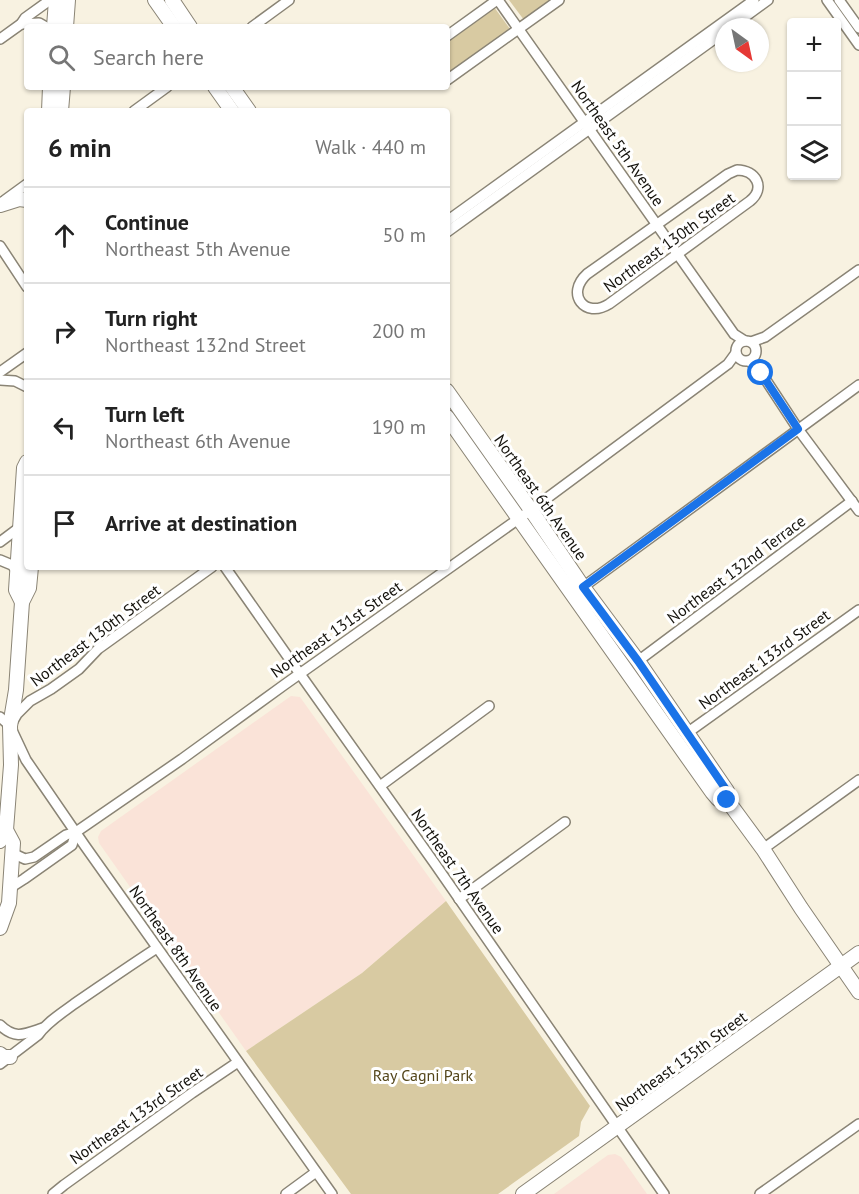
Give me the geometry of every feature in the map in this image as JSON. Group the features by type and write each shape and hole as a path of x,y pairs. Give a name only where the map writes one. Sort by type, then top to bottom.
{"main road":[{"path":"54,24 56,0"},
{"path":"66,24 68,0"},
{"path":"155,0 172,24"},
{"path":"172,0 188,24"},
{"path":"49,108 50,90"},
{"path":"61,108 63,90"},
{"path":"217,90 230,108"},
{"path":"234,90 247,108"},
{"path":"0,204 24,200"},
{"name":"Northeast 6th Avenue","path":"450,396 662,722 717,798 727,800"},
{"name":"Northeast 6th Avenue","path":"450,421 526,514 638,661 727,791 727,800 763,849 859,992"},
{"path":"0,928 9,903 13,843 3,835 11,765 3,723 16,690 22,602 16,590 24,569 20,527 24,468"},
{"path":"662,722 680,732 687,733"},
{"name":"Northeast 135th Street","path":"523,1194 859,953"}],"street":[{"path":"0,39 50,0"},
{"path":"256,24 289,0"},
{"path":"450,34 498,0"},
{"name":"Northeast 5th Avenue","path":"498,0 679,255 798,429 859,511"},
{"path":"450,78 559,0"},
{"path":"450,230 754,0"},
{"path":"743,18 768,0"},
{"path":"827,0 859,45"},
{"path":"839,0 859,28"},
{"path":"21,24 41,24"},
{"path":"450,219 715,38"},
{"path":"138,108 163,90"},
{"name":"Northeast 130th Street","path":"732,171 747,171 754,177 759,189 755,197 679,255 604,308 591,309 580,301 577,289 581,280 657,225 732,171"},
{"path":"0,204 24,186"},
{"path":"0,246 24,282"},
{"name":"Northeast 131st Street","path":"450,568 859,270"},
{"path":"0,372 24,355"},
{"path":"0,380 15,381 24,386"},
{"path":"583,587 859,385"},
{"name":"Northeast 132nd Terrace","path":"638,661 852,501"},
{"path":"0,542 20,527"},
{"path":"0,560 24,569"},
{"name":"Northeast 130th Street","path":"3,723 17,714 30,701 79,669 98,649 208,570"},
{"name":"Northeast 7th Avenue","path":"227,570 459,898 664,1194"},
{"name":"Northeast 131st Street","path":"12,853 28,860 66,835 76,832 447,570"},
{"name":"Northeast 133rd Street","path":"687,733 859,610"},
{"path":"380,786 489,706"},
{"name":"Northeast 8th Avenue","path":"3,723 26,760 157,948 332,1194"},
{"path":"763,849 859,780"},
{"path":"459,898 565,822"},
{"name":"Northeast 131st Street","path":"10,888 72,845 76,832"},
{"path":"0,1025 16,1035 42,1028 109,979 157,948"},
{"path":"3,1059 38,1035 42,1028"},
{"name":"Northeast 133rd Street","path":"53,1194 238,1062"},
{"path":"760,1194 859,1124"},
{"path":"286,1194 316,1172"}],"shaded area":[{"path":"291,696 300,697 446,901 362,973 246,1051 99,843 98,837 101,831"},
{"path":"615,1154 621,1157 647,1194 554,1194 608,1155"}],"green space":[{"path":"509,0 554,0 524,20"},
{"path":"494,7 510,29 450,75 450,37"},
{"name":"Ray Cagni Park","path":"446,901 590,1106 581,1122 579,1136 498,1194 351,1194 246,1051 362,973"}],"route":[{"path":"727,800 727,791 638,661 583,587 798,429 761,373"}]}
